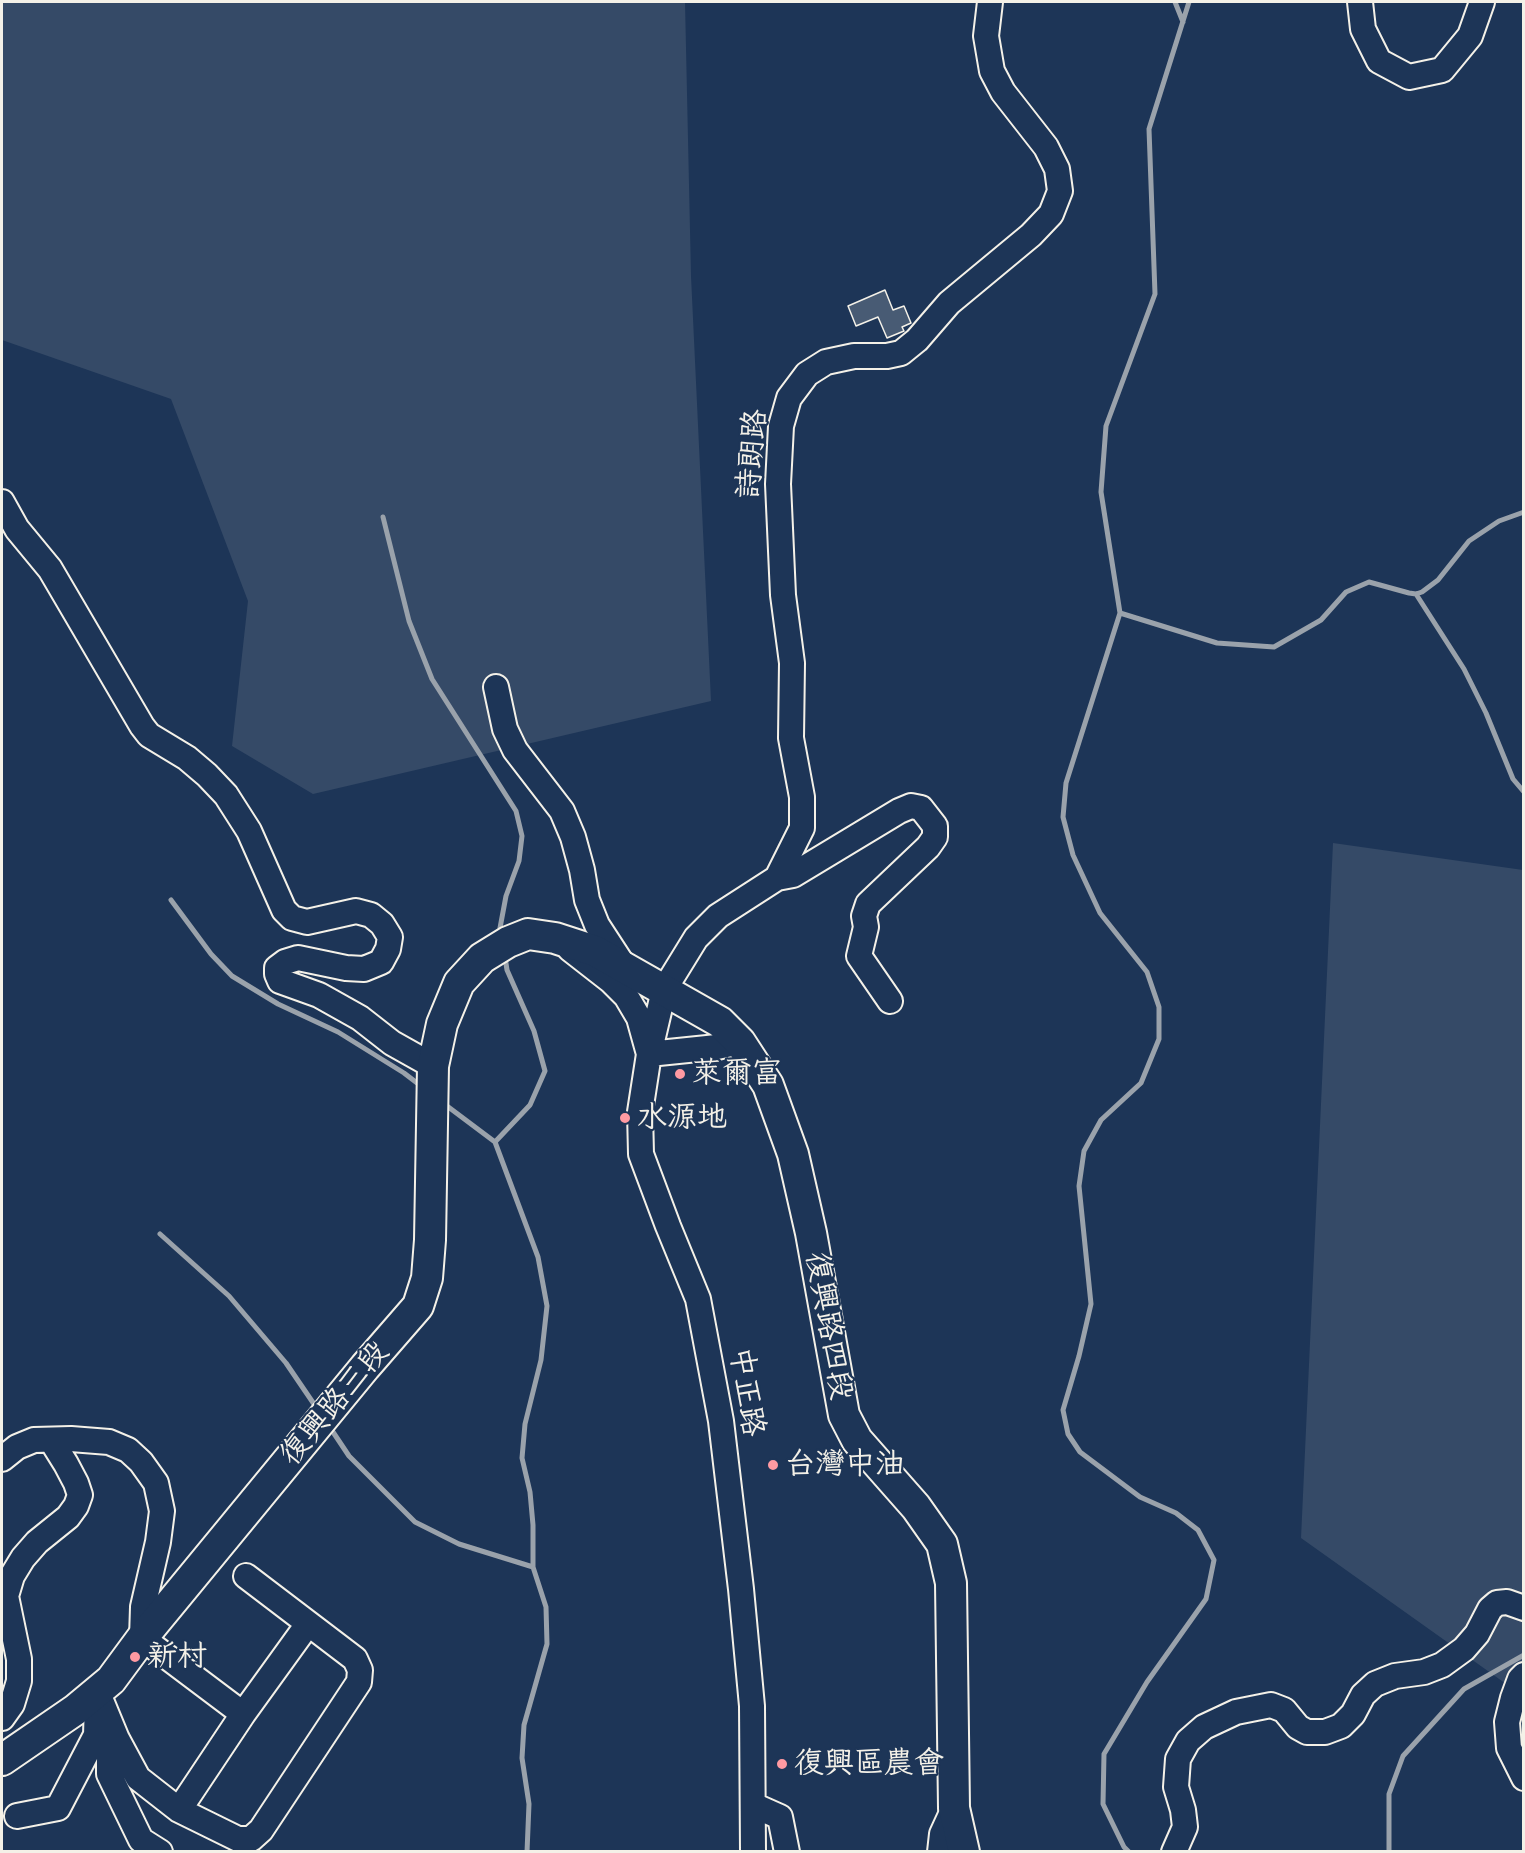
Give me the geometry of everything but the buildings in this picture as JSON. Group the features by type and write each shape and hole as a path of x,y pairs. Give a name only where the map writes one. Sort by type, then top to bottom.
{"main road":[{"name":"復興路四段","path":"482,958 508,942 528,934 555,938 595,951 720,1022 740,1042 768,1085 793,1154 811,1233 844,1415 857,1440 916,1507 942,1544 951,1583 954,1808 963,1851"},
{"name":"復興路三段","path":"2,1760 75,1710 111,1680 142,1638 418,1306 427,1278 430,1240 433,1066 442,1024 459,983 482,958"}],"street":[{"name":"詩朗路","path":"777,878 802,828 801,797 791,738 792,663 783,595 778,484 780,426 789,398 807,374 826,362 854,356 887,356 901,353 917,340 949,303 1031,236 1051,214 1060,191 1057,169 1046,147 1003,92 992,72 986,36 990,2"},
{"path":"1359,2 1363,29 1379,62 1409,77 1442,70 1470,36 1482,2"},
{"path":"2,502 17,529 50,569 149,735 187,758 207,774 226,795 249,831 284,910 292,918 307,922 356,911 371,915 382,924 390,937 388,949 381,962 364,969 298,958 285,962 277,968 276,974 280,981 319,995 360,1018 392,1043 433,1066"},
{"path":"496,687 505,729 515,750 562,811 573,837 587,900 597,925 625,968"},
{"path":"664,990 696,938 718,916 777,878 793,875 911,806 921,808 935,826 935,837 928,847 868,904 864,916 866,927 859,956 890,1001"},
{"path":"555,938 611,981 626,996 639,1018 649,1054 740,1042"},
{"name":"中正路","path":"664,990 649,1054 640,1112 641,1154 698,1299 721,1421 741,1588 752,1706 753,1851"},
{"path":"2,1459 17,1447 34,1440 71,1439 109,1442 128,1450 141,1462 156,1483 162,1511 158,1542 143,1607 142,1638 243,1714"},
{"path":"2,1718 12,1704 19,1681 19,1659 6,1596 12,1576 23,1558 37,1542 68,1517 80,1495 66,1464 51,1440"},
{"path":"98,1693 117,1738 138,1778 179,1810 238,1839 251,1839 261,1830 359,1682 360,1670 355,1659 246,1576"},
{"path":"1174,1851 1185,1827 1176,1787 1178,1759 1188,1741 1204,1727 1236,1712 1271,1704 1284,1710 1298,1727 1307,1732 1325,1732 1341,1726 1353,1714 1363,1695 1376,1684 1395,1676 1424,1672 1442,1665 1457,1654 1477,1634 1490,1609 1497,1603 1507,1602 1524,1608"},
{"path":"179,1810 243,1714 308,1624"},
{"path":"1524,1676 1513,1698 1507,1722 1509,1748 1524,1778"},
{"path":"17,1816 58,1808 96,1735 98,1693"},
{"path":"117,1738 109,1760 109,1774 150,1848"},
{"path":"753,1805 780,1817 787,1851"},
{"path":"940,1851 942,1834 954,1808"}],"shaded area":[{"path":"2,2 685,2 691,276 711,701 313,794 232,746 248,601 171,399 2,340"},
{"path":"1333,843 1523,870 1523,1696 1301,1538"}],"waterway":[{"path":"1175,2 1183,22"},
{"path":"1129,1852 1124,1847 1103,1804 1104,1754 1147,1682 1206,1599 1214,1560 1198,1530 1176,1513 1140,1497 1080,1452 1068,1434 1063,1410 1091,1304 1079,1186 1084,1151 1101,1120 1141,1083 1159,1039 1159,1007 1147,972 1100,913 1073,855 1063,817 1066,783 1120,613 1101,492 1106,426 1155,294 1149,129 1189,2"},
{"path":"1120,613 1217,643 1274,647 1321,620 1346,592 1369,582 1409,593 1422,592 1438,580 1469,541 1499,521 1524,512"},
{"path":"383,517 409,621 432,679 516,811 522,836 519,861 506,896 500,928 501,936"},
{"path":"1416,594 1464,669 1486,713 1513,779 1524,792"},
{"path":"171,900 211,954 232,976 278,1004 338,1032 421,1086"},
{"path":"505,957 507,970 534,1031 545,1071 530,1105 495,1142 538,1257 547,1306 541,1360 525,1424 522,1458 530,1492 533,1567 546,1607 547,1644 524,1725 522,1758 529,1804 527,1852"},
{"path":"443,1103 495,1142"},
{"path":"160,1234 229,1296 286,1363 318,1410"},
{"path":"329,1426 349,1456 415,1522 459,1544 533,1567"},
{"path":"1389,1852 1389,1794 1403,1756 1464,1689 1524,1655"}],"place":[{"name":"萊爾富","path":"680,1074"},
{"name":"水源地","path":"625,1118"},
{"name":"台灣中油","path":"773,1465"},
{"name":"新村","path":"135,1657"},
{"name":"復興區農會","path":"782,1764"}]}
